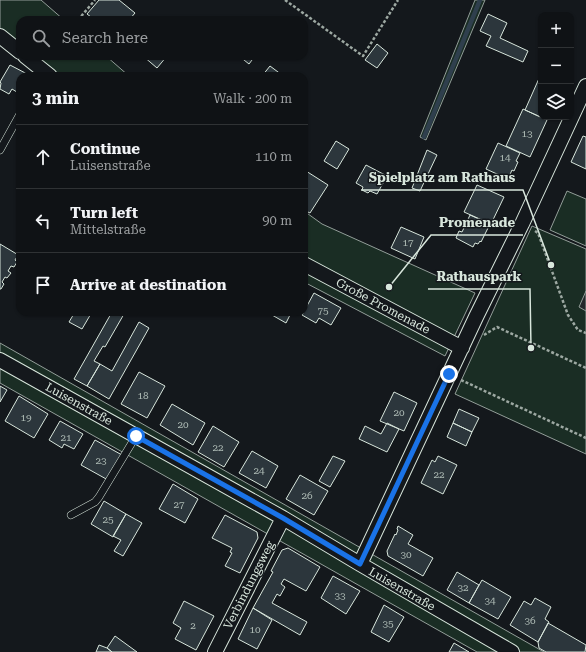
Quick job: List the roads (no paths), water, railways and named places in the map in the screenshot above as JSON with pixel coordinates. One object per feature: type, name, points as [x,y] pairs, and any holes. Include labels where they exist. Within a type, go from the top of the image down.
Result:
[{"type":"street","points":[[0,36],[16,49]]},
{"type":"street","points":[[29,60],[43,72]]},
{"type":"street","points":[[360,564],[586,86]]},
{"type":"street","name":"Große Promenade","points":[[308,266],[462,348]]},
{"type":"street","name":"Luisenstraße","points":[[0,360],[283,518],[512,652]]},
{"type":"street","name":"Verbindungsweg","points":[[215,652],[283,518]]},
{"type":"lane","points":[[0,150],[16,121]]},
{"type":"lane","points":[[71,515],[95,502],[100,497],[136,436]]},
{"type":"waterway","points":[[424,137],[480,0]]},
{"type":"place","name":"Spielplatz am Rathaus","points":[[551,265]]},
{"type":"place","name":"Promenade","points":[[389,287]]},
{"type":"place","name":"Rathauspark","points":[[531,348]]}]
